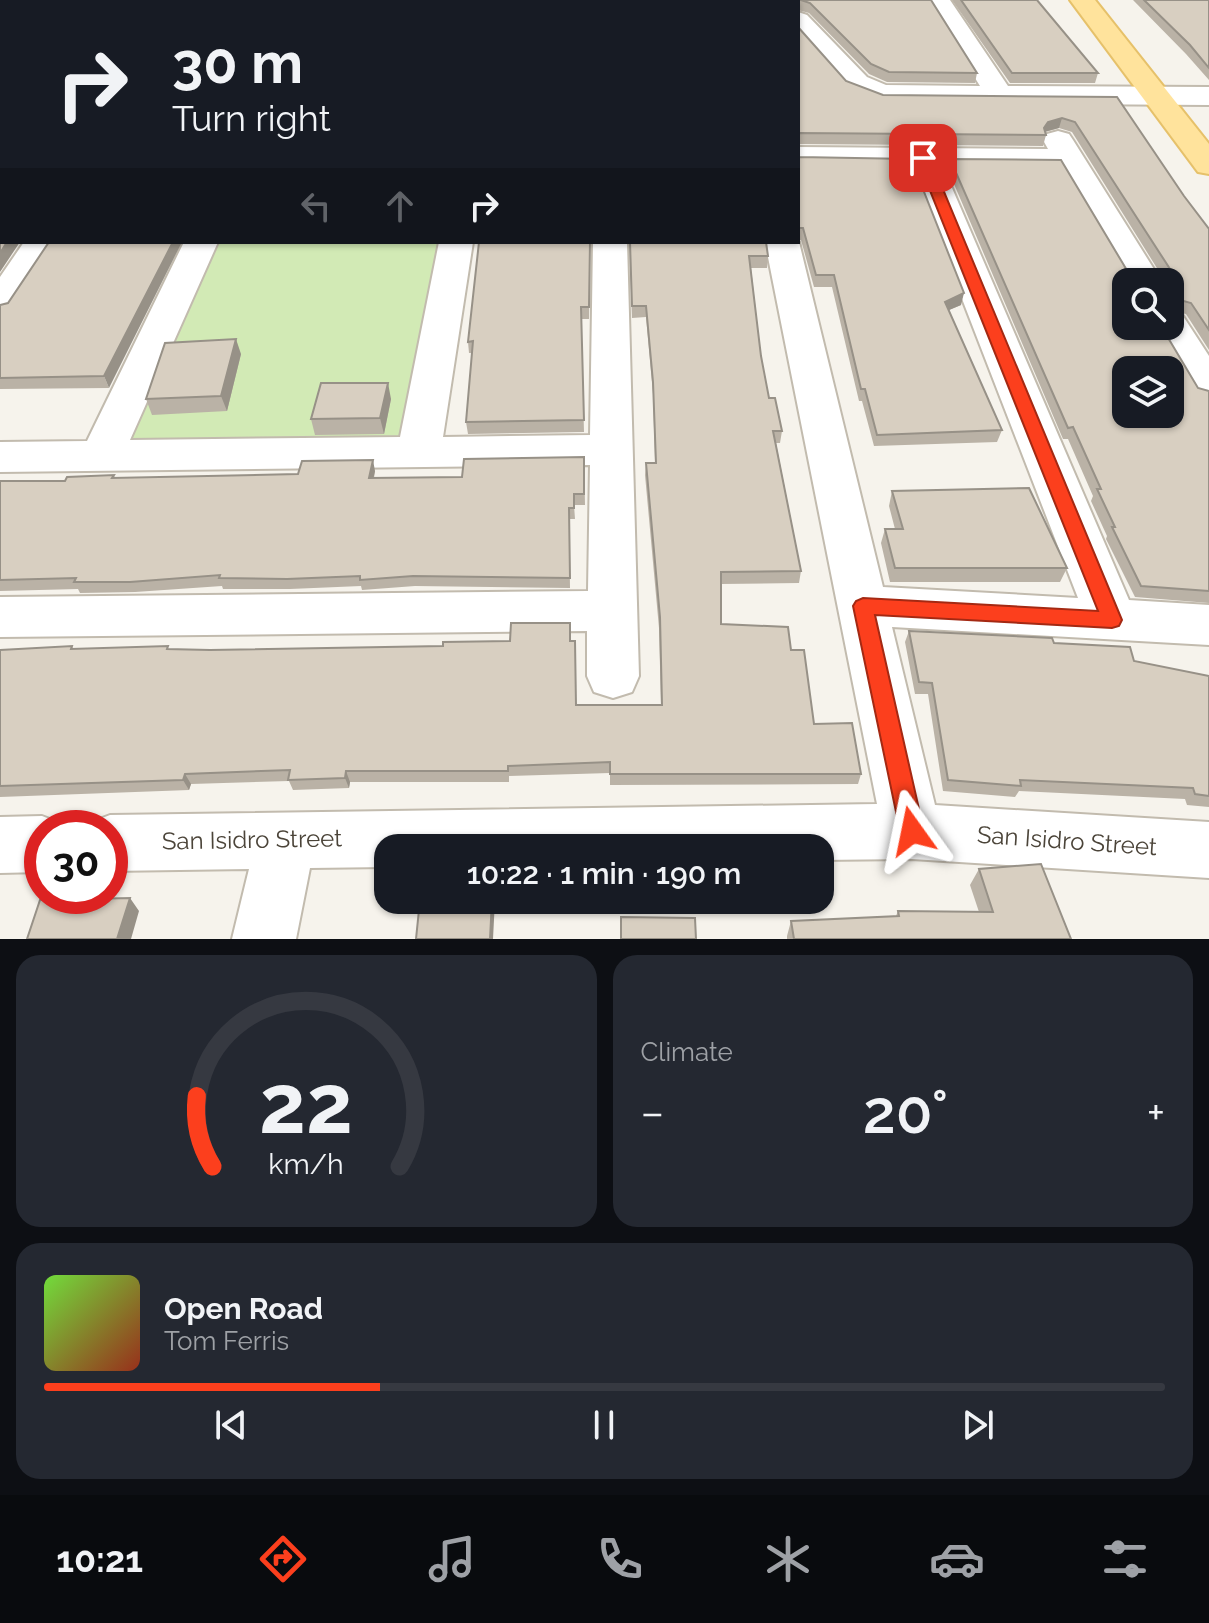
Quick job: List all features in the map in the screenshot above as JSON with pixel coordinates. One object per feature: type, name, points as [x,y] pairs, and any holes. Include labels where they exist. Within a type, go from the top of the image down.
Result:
[{"type":"main road","points":[[1082,0],[1209,165]]},
{"type":"street","points":[[938,0],[1000,95]]},
{"type":"street","points":[[800,22],[847,74],[867,89],[900,95],[1209,96]]},
{"type":"street","points":[[800,156],[923,158],[1064,149],[1136,268]]},
{"type":"street","points":[[923,158],[1112,620]]},
{"type":"street","points":[[0,304],[40,244]]},
{"type":"street","points":[[101,456],[200,244]]},
{"type":"street","points":[[419,452],[456,244]]},
{"type":"street","points":[[610,244],[613,676]]},
{"type":"street","points":[[782,244],[912,831]]},
{"type":"street","points":[[1180,340],[1209,389]]},
{"type":"street","points":[[0,457],[612,450]]},
{"type":"street","points":[[863,606],[1209,625]]},
{"type":"street","points":[[0,617],[613,611]]},
{"type":"street","name":"San Isidro Street","points":[[128,843],[912,831],[1209,850]]},
{"type":"street","points":[[264,939],[286,839]]},
{"type":"street","points":[[0,845],[24,844]]},
{"type":"green space","points":[[215,244],[443,244],[405,442],[129,444]]},
{"type":"building","points":[[801,0],[931,0],[977,73],[889,72],[871,64],[810,3]]},
{"type":"building","points":[[961,0],[1037,0],[1098,73],[1012,73]]},
{"type":"building","points":[[1144,0],[1209,0],[1209,68],[1190,45]]},
{"type":"building","points":[[800,29],[846,81],[883,95],[1117,97],[1209,229],[1209,330],[1191,303],[1184,301],[1184,268],[1169,268],[1075,122],[1062,118],[1048,122],[1044,128],[1046,135],[800,133]]},
{"type":"building","points":[[800,157],[911,159],[964,293],[945,302],[1002,430],[877,435],[865,389],[861,389],[834,275],[816,275],[803,228],[800,228]]},
{"type":"building","points":[[950,159],[1061,160],[1126,268],[1112,268],[1112,340],[1169,340],[1179,356],[1112,356],[1112,428],[1184,428],[1184,365],[1198,388],[1209,391],[1209,591],[1141,586],[1112,527],[1115,527],[1097,489],[1101,489],[1073,427],[1068,428]]},
{"type":"building","points":[[48,244],[172,244],[104,376],[0,378],[0,305],[8,303]]},
{"type":"building","points":[[479,244],[590,244],[589,307],[581,307],[584,420],[466,422],[473,341],[468,342]]},
{"type":"building","points":[[630,244],[766,244],[768,256],[749,256],[761,356],[769,398],[775,398],[782,431],[773,431],[801,571],[721,572],[721,624],[788,627],[791,650],[804,650],[814,724],[852,723],[861,774],[610,774],[610,762],[508,766],[508,771],[346,771],[345,778],[288,780],[290,770],[185,774],[183,780],[0,786],[0,650],[72,646],[71,649],[168,646],[167,649],[210,650],[443,646],[443,642],[510,641],[511,623],[570,623],[570,641],[575,641],[576,705],[662,705],[660,617],[646,463],[656,463],[653,382],[646,306],[632,306]]},
{"type":"building","points":[[236,339],[221,396],[146,399],[165,343]]},
{"type":"building","points":[[321,383],[388,383],[380,418],[311,419]]},
{"type":"building","points":[[584,457],[584,494],[574,494],[574,508],[569,508],[570,578],[413,576],[360,580],[360,576],[287,579],[219,578],[220,575],[130,582],[74,582],[76,578],[0,580],[0,481],[65,481],[67,477],[114,475],[112,478],[298,474],[302,461],[373,460],[369,478],[462,477],[464,459]]},
{"type":"building","points":[[1029,488],[1067,568],[895,568],[885,529],[903,529],[892,491]]},
{"type":"building","points":[[909,631],[1052,638],[1054,643],[1130,647],[1134,661],[1209,676],[1209,796],[1195,794],[1193,788],[1020,780],[1021,786],[948,780],[932,683],[919,682]]},
{"type":"building","points":[[1041,864],[1071,939],[794,939],[791,921],[899,916],[898,911],[993,912],[979,869]]},
{"type":"building","points":[[35,914],[125,914],[117,939],[27,939]]},
{"type":"building","points":[[419,914],[491,914],[490,939],[416,939]]},
{"type":"building","points":[[621,917],[695,918],[696,939],[621,939]]},
{"type":"route","points":[[912,831],[863,606],[1112,620],[923,158]]}]
